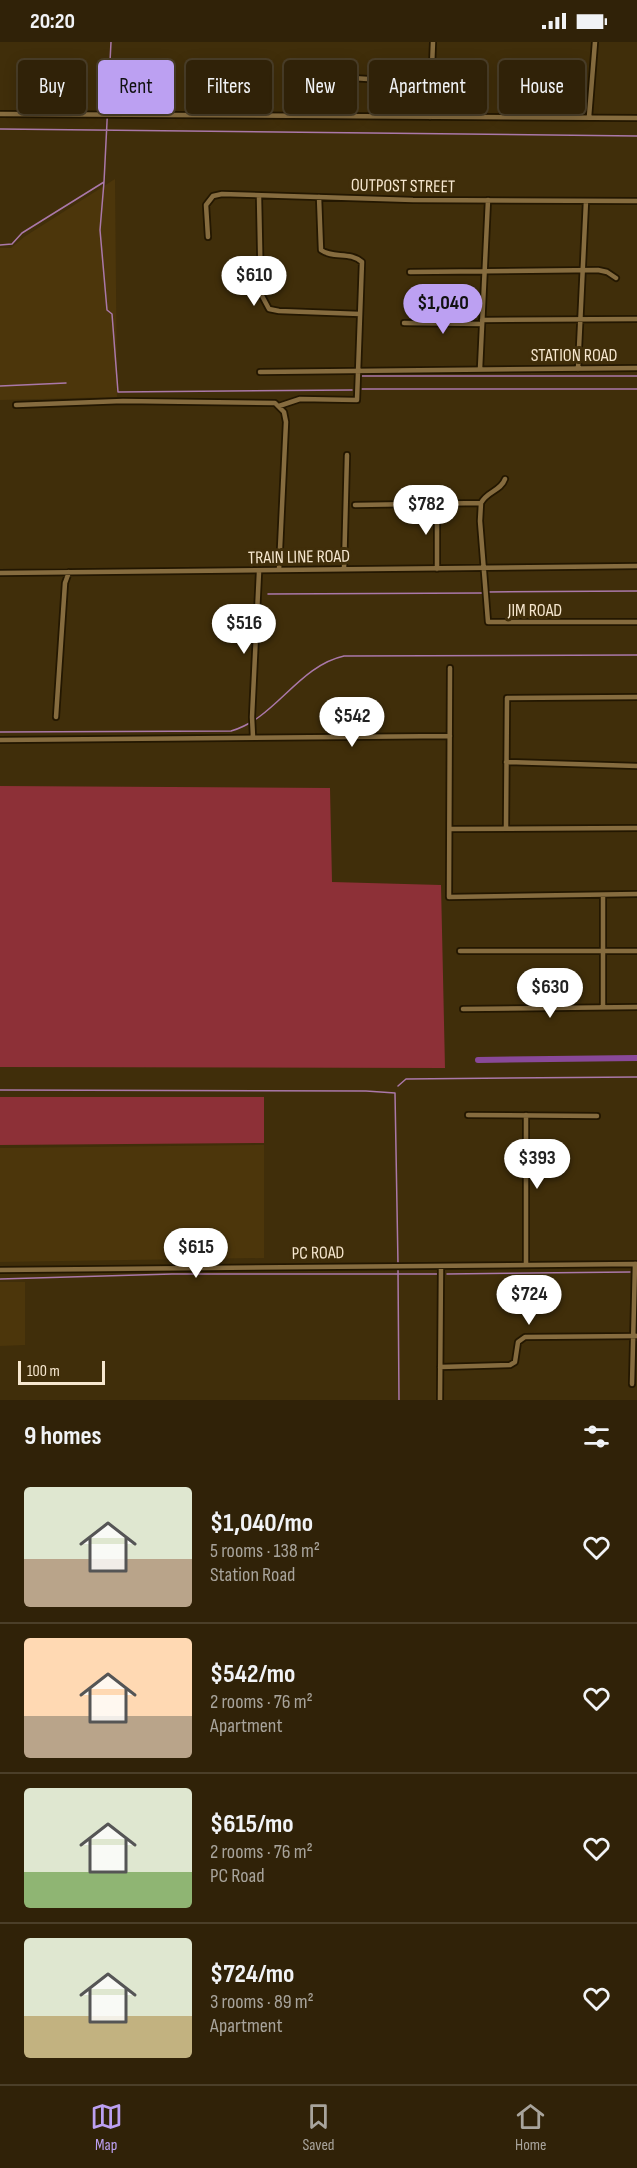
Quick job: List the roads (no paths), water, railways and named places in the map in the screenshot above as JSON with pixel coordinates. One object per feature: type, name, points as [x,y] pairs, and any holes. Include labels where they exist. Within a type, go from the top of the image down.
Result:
[{"type":"street","points":[[432,60],[433,42]]},
{"type":"street","points":[[590,117],[595,42]]},
{"type":"street","points":[[0,114],[637,118]]},
{"type":"street","name":"OUTPOST STREET","points":[[208,237],[206,205],[208,200],[222,194],[259,197],[637,201]]},
{"type":"street","points":[[259,197],[261,294],[269,309],[360,314]]},
{"type":"street","points":[[279,406],[300,399],[357,400],[362,262],[354,257],[327,254],[321,250],[319,197]]},
{"type":"street","points":[[480,369],[488,200]]},
{"type":"street","points":[[578,369],[586,201]]},
{"type":"street","points":[[410,272],[584,270],[607,272],[616,278]]},
{"type":"street","points":[[404,323],[637,319]]},
{"type":"street","name":"STATION ROAD","points":[[260,372],[637,368]]},
{"type":"street","points":[[16,405],[123,401],[268,401],[279,406],[286,422],[279,570]]},
{"type":"street","points":[[344,569],[347,455]]},
{"type":"street","points":[[356,505],[481,503],[484,496],[501,487],[505,479]]},
{"type":"street","name":"JIM ROAD","points":[[481,503],[486,619],[490,623],[637,622]]},
{"type":"street","points":[[437,504],[437,569]]},
{"type":"street","name":"TRAIN LINE ROAD","points":[[0,573],[259,572],[637,566]]},
{"type":"street","points":[[56,717],[65,583],[69,572]]},
{"type":"street","points":[[253,737],[259,572]]},
{"type":"street","points":[[450,668],[449,897],[637,894]]},
{"type":"street","points":[[506,829],[507,698],[637,697]]},
{"type":"street","points":[[0,740],[450,736]]},
{"type":"street","points":[[506,762],[637,766]]},
{"type":"street","points":[[451,829],[637,828]]},
{"type":"street","points":[[603,895],[603,1007]]},
{"type":"street","points":[[460,951],[637,951]]},
{"type":"street","points":[[463,1009],[637,1007]]},
{"type":"street","points":[[468,1115],[597,1116]]},
{"type":"street","points":[[526,1115],[526,1264]]},
{"type":"street","points":[[632,1384],[636,1264]]},
{"type":"street","name":"PC ROAD","points":[[0,1270],[636,1264]]},
{"type":"street","points":[[440,1400],[441,1266]]},
{"type":"street","points":[[440,1367],[510,1365],[515,1362],[518,1342],[525,1338],[635,1336]]},
{"type":"waterway","points":[[0,245],[12,244],[22,233],[104,182],[111,42]]},
{"type":"waterway","points":[[0,129],[637,136]]},
{"type":"waterway","points":[[104,182],[100,230],[107,310],[112,314],[118,392],[352,390]]},
{"type":"waterway","points":[[362,376],[637,376]]},
{"type":"waterway","points":[[0,386],[66,383]]},
{"type":"waterway","points":[[362,389],[637,389]]},
{"type":"waterway","points":[[487,592],[637,591]]},
{"type":"waterway","points":[[268,594],[483,593]]},
{"type":"waterway","points":[[0,732],[231,731],[261,716],[313,670],[344,656],[637,655]]},
{"type":"waterway","points":[[478,1060],[637,1058]]},
{"type":"waterway","points":[[398,1086],[406,1079],[637,1077]]},
{"type":"waterway","points":[[0,1090],[395,1093],[398,1264]]},
{"type":"waterway","points":[[398,1269],[399,1400]]},
{"type":"waterway","points":[[447,1274],[630,1272]]},
{"type":"waterway","points":[[0,1279],[172,1274],[437,1274]]}]
